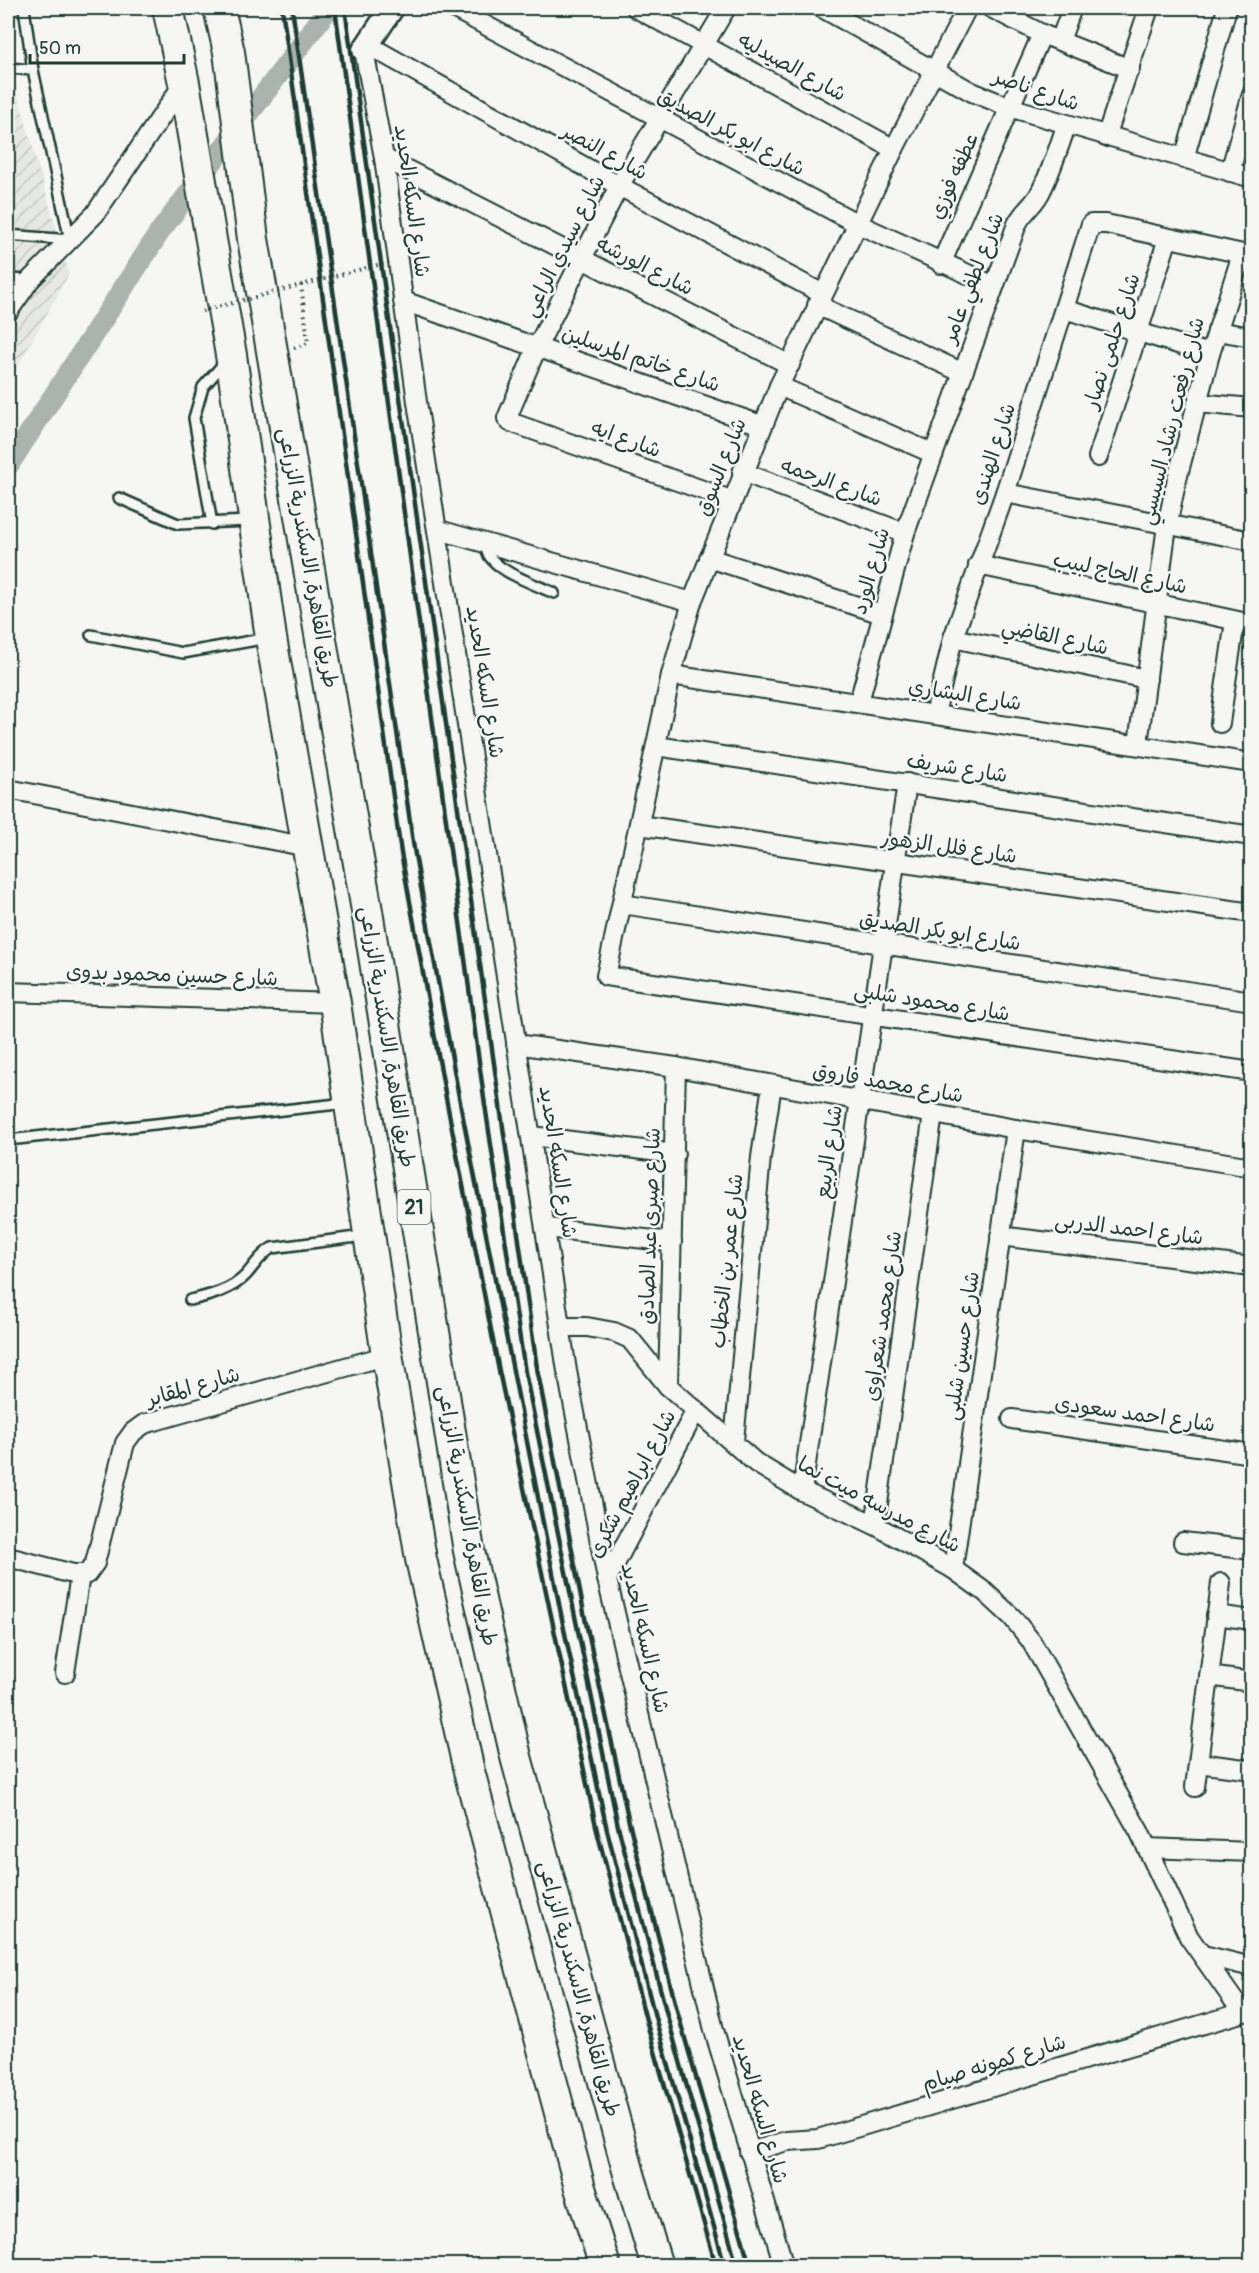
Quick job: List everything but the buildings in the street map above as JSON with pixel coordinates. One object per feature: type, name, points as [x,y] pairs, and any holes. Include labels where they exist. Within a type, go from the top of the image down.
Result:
[{"type":"highway","name":"21","points":[[168,8],[184,82],[231,355],[252,520],[335,1003],[388,1354],[422,1559],[469,1771],[580,2188],[605,2265]]},
{"type":"highway","name":"طريق القاهرة, الاسكندرية الزراعى","points":[[219,8],[229,52],[253,239],[367,911],[468,1551],[516,1757],[629,2174],[657,2265]]},
{"type":"street","points":[[366,47],[392,8]]},
{"type":"street","name":"شارع ابو بكر الصديق","points":[[453,8],[659,120],[858,224],[941,264],[994,286]]},
{"type":"street","name":"شارع الصيدليه","points":[[636,8],[894,149]]},
{"type":"street","name":"شارع سيدي الراعي","points":[[507,418],[537,348],[619,186],[726,8]]},
{"type":"street","name":"شارع ناصر","points":[[822,8],[972,92],[1009,107],[1066,126],[1251,178]]},
{"type":"street","name":"شارع السوق","points":[[606,976],[671,675],[692,602],[742,472],[779,386],[894,149],[967,8]]},
{"type":"street","points":[[992,8],[1042,34],[1130,69]]},
{"type":"street","points":[[1060,41],[1072,8]]},
{"type":"street","points":[[1106,137],[1149,8]]},
{"type":"street","points":[[1184,159],[1227,8]]},
{"type":"street","name":"عطفه فوزي","points":[[941,264],[1042,34]]},
{"type":"street","name":"شارع السكه الحديد","points":[[366,47],[516,1044],[547,1228],[560,1327],[607,1579],[714,2030],[783,2265]]},
{"type":"street","name":"شارع النصر","points":[[366,47],[820,300],[962,372]]},
{"type":"street","points":[[8,312],[30,280],[95,214],[184,82]]},
{"type":"street","points":[[1230,172],[1251,94]]},
{"type":"street","name":"شارع لطفي عامر","points":[[933,454],[1017,224],[1023,211],[1035,202],[1042,190],[1066,126]]},
{"type":"street","name":"شارع الورشه","points":[[384,158],[789,365]]},
{"type":"street","name":"شارع الهندى","points":[[935,714],[953,638],[1005,493],[1091,224],[1106,224],[1168,238]]},
{"type":"street","points":[[1168,238],[1247,255]]},
{"type":"street","name":"شارع حلمى نصار","points":[[1098,457],[1168,238]]},
{"type":"street","name":"شارع رفعت رشاد السيسي","points":[[1138,744],[1167,525],[1210,354],[1247,255]]},
{"type":"street","name":"شارع خاتم المرسلين","points":[[403,301],[761,425]]},
{"type":"street","points":[[1064,309],[1210,354]]},
{"type":"street","points":[[1217,331],[1251,337]]},
{"type":"street","points":[[779,386],[933,454]]},
{"type":"street","points":[[1197,403],[1251,408]]},
{"type":"street","name":"شارع ايه","points":[[507,418],[510,422],[731,501]]},
{"type":"street","name":"شارع الورد","points":[[859,702],[905,533],[933,454]]},
{"type":"street","name":"شارع الرحمه","points":[[742,472],[905,533]]},
{"type":"street","points":[[1005,493],[1251,541]]},
{"type":"street","points":[[439,530],[692,602]]},
{"type":"street","points":[[709,558],[882,614]]},
{"type":"street","name":"شارع الحاج لبيب","points":[[978,565],[1243,622]]},
{"type":"street","points":[[1220,723],[1243,622]]},
{"type":"street","name":"شارع القاضي","points":[[953,638],[1147,679]]},
{"type":"street","name":"شارع البشاري","points":[[671,675],[1138,744],[1251,763]]},
{"type":"street","name":"شارع شريف","points":[[656,746],[1251,836]]},
{"type":"street","name":"شارع الربيع","points":[[802,1491],[907,783]]},
{"type":"street","points":[[8,789],[308,847]]},
{"type":"street","name":"شارع فلل الزهور","points":[[639,825],[1251,913]]},
{"type":"street","name":"شارع ابو بكر الصديق","points":[[622,904],[1251,1001]]},
{"type":"street","name":"شارع محمود شلبى","points":[[606,976],[1251,1072]]},
{"type":"street","name":"شارع حسين محمود بدوى","points":[[8,992],[335,1003]]},
{"type":"street","name":"شارع محمد فاروق","points":[[516,1044],[676,1067],[1016,1129],[1251,1167]]},
{"type":"street","name":"شارع صبرى عبد الصادق","points":[[668,1386],[676,1067]]},
{"type":"street","name":"شارع عمر بن الخطاب","points":[[734,1442],[739,1364],[761,1157],[772,1085]]},
{"type":"street","name":"شارع محمد شعراوى","points":[[876,1525],[933,1114]]},
{"type":"street","name":"شارع حسين شلبى","points":[[952,1569],[1016,1129]]},
{"type":"street","points":[[532,1136],[675,1154]]},
{"type":"street","points":[[547,1228],[672,1242]]},
{"type":"street","name":"شارع احمد الدربى","points":[[1000,1236],[1251,1268]]},
{"type":"street","name":"شارع مدرسه ميت نما","points":[[560,1327],[587,1327],[614,1332],[630,1339],[668,1386],[756,1463],[802,1491],[876,1525],[952,1569],[992,1598],[1012,1617],[1031,1641],[1147,1848],[1171,1904],[1189,1937],[1247,2011]]},
{"type":"street","name":"شارع المقابر","points":[[80,1575],[87,1574],[94,1563],[121,1455],[133,1432],[150,1422],[388,1354]]},
{"type":"street","name":"شارع ابراهيم شكرى","points":[[607,1579],[696,1410]]},
{"type":"street","name":"شارع احمد سعودى","points":[[1012,1419],[1251,1454]]},
{"type":"street","points":[[1183,1542],[1251,1550]]},
{"type":"street","points":[[8,1557],[80,1575],[65,1672]]},
{"type":"street","points":[[1195,1787],[1221,1583]]},
{"type":"street","points":[[1216,1615],[1251,1620]]},
{"type":"street","points":[[1209,1676],[1251,1682]]},
{"type":"street","points":[[1198,1763],[1251,1770]]},
{"type":"street","points":[[1147,1848],[1251,1852]]},
{"type":"street","points":[[1203,1955],[1251,1966]]},
{"type":"street","name":"شارع كمونه صيام","points":[[749,2152],[787,2141],[818,2139],[1247,2011]]},
{"type":"lane","points":[[8,235],[70,240],[33,70],[24,8]]},
{"type":"lane","points":[[8,68],[33,70]]},
{"type":"lane","points":[[8,279],[30,280]]},
{"type":"lane","points":[[212,524],[194,418],[203,387],[231,355]]},
{"type":"lane","points":[[119,498],[169,522],[186,525],[252,520]]},
{"type":"lane","points":[[485,543],[487,555],[496,565],[554,593]]},
{"type":"lane","points":[[91,635],[183,653],[271,638]]},
{"type":"lane","points":[[8,1140],[350,1102]]},
{"type":"lane","points":[[190,1300],[219,1292],[241,1280],[261,1256],[272,1248],[370,1235]]},
{"type":"path","points":[[202,310],[389,262]]},
{"type":"path","points":[[301,285],[308,343]]},
{"type":"shaded area","points":[[8,49],[9,64],[69,274],[8,384]]},
{"type":"waterway","points":[[8,466],[161,230],[329,8]]},
{"type":"railway","points":[[282,8],[401,853],[446,1098],[499,1371],[597,1831],[646,2020],[716,2266]]},
{"type":"railway","points":[[292,8],[414,849],[459,1097],[564,1629],[607,1830],[655,2017],[725,2266]]},
{"type":"railway","points":[[335,8],[484,1098],[525,1372],[618,1826],[667,2015],[737,2266]]},
{"type":"railway","points":[[345,8],[537,1368],[586,1623],[629,1822],[678,2014],[750,2266]]}]
